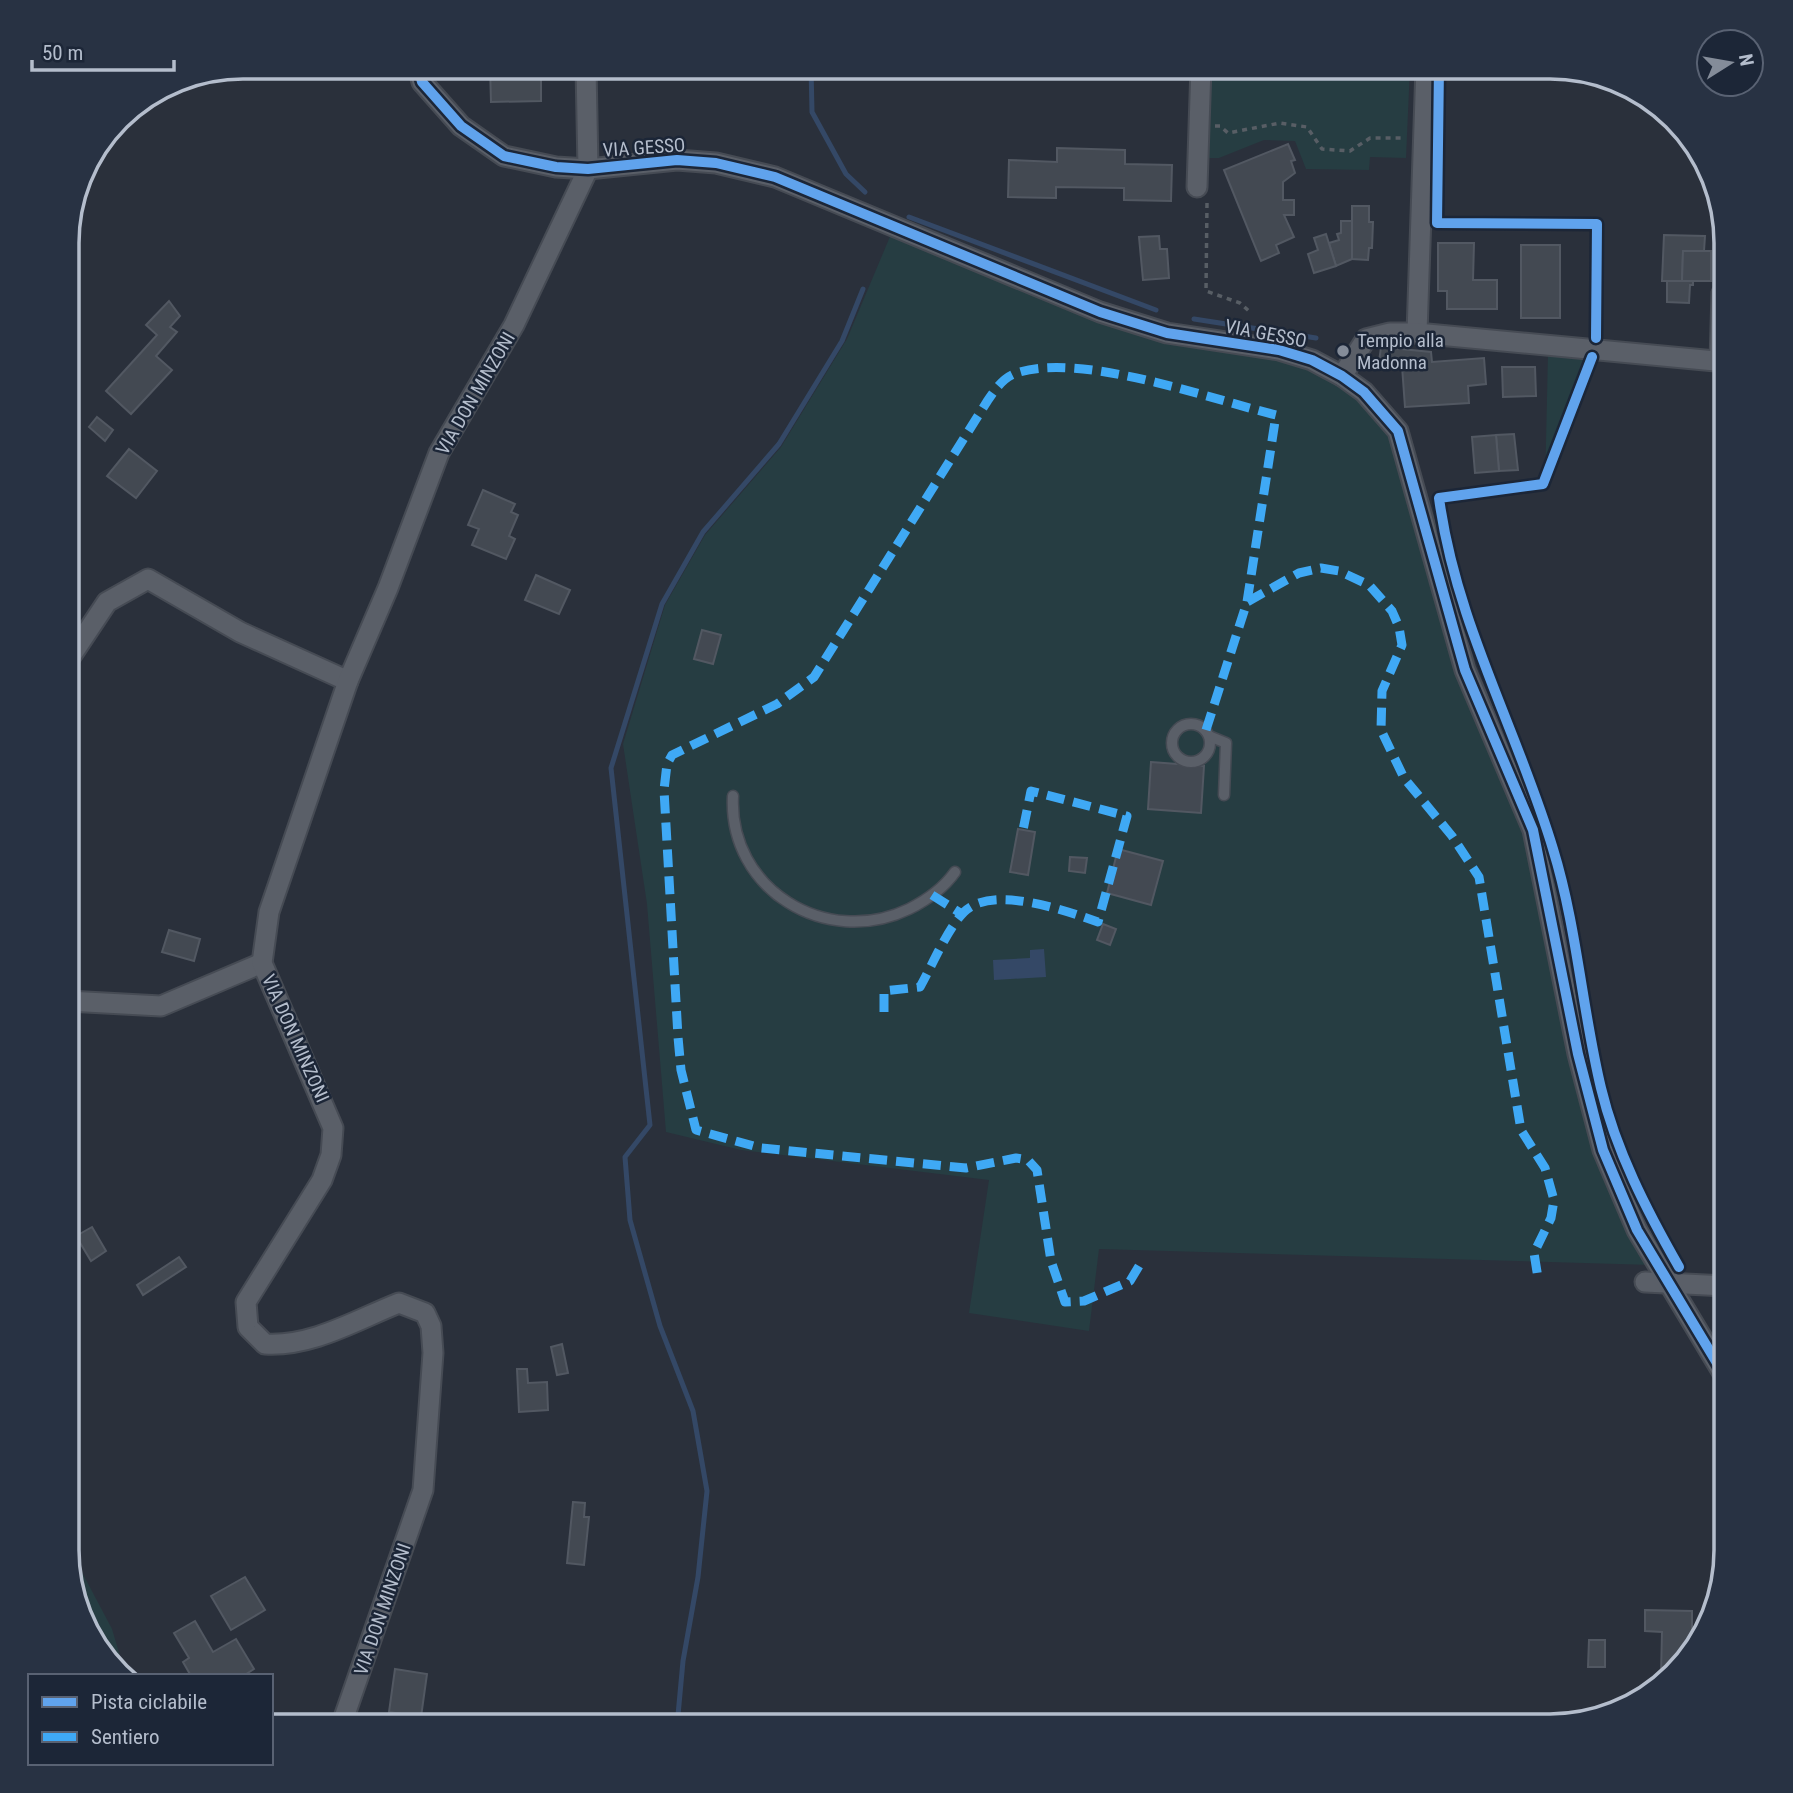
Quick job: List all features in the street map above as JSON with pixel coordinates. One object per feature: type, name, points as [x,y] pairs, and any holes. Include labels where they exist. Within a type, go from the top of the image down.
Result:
[{"type":"street","name":"VIA GESSO","points":[[421,79],[461,126],[504,156],[556,167],[588,170],[677,160],[716,163],[775,177],[1100,312],[1167,333],[1279,350],[1312,360],[1364,392],[1398,431],[1465,670],[1532,830],[1578,1054],[1603,1150],[1637,1230],[1714,1357]]},
{"type":"street","points":[[586,79],[588,170]]},
{"type":"street","points":[[1201,79],[1202,191]]},
{"type":"street","points":[[1417,333],[1426,79]]},
{"type":"street","name":"VIA DON MINZONI","points":[[345,1714],[423,1490],[432,1340],[425,1313],[399,1303],[354,1324],[288,1346],[265,1344],[248,1327],[246,1302],[323,1180],[331,1155],[333,1128],[262,963],[269,912],[348,681],[439,453],[514,325],[588,170]]},
{"type":"street","points":[[1342,376],[1366,339],[1390,333],[1417,333],[1714,361]]},
{"type":"street","points":[[79,644],[107,602],[148,579],[240,632],[348,681]]},
{"type":"street","points":[[79,1002],[161,1006],[262,963]]},
{"type":"street","points":[[1645,1282],[1714,1285]]},
{"type":"lane","points":[[1209,736],[1207,754],[1198,761],[1180,759],[1172,748],[1173,735],[1182,726],[1195,724],[1209,736],[1226,743],[1224,795]]},
{"type":"lane","points":[[733,796],[736,835],[758,876],[771,890],[824,920],[861,921],[899,914],[946,885],[955,872]]},
{"type":"path","points":[[1207,126],[1220,125],[1228,133],[1280,123],[1307,127],[1322,149],[1350,151],[1370,138],[1424,140]]},
{"type":"path","points":[[1202,191],[1206,291],[1240,303],[1250,312]]},
{"type":"green space","points":[[1209,79],[1409,79],[1406,158],[1370,157],[1369,170],[1306,169],[1295,141],[1264,140],[1219,158],[1206,158]]},
{"type":"green space","points":[[894,227],[1112,316],[1298,346],[1358,385],[1398,447],[1454,629],[1546,864],[1588,1096],[1652,1265],[1099,1249],[1089,1331],[969,1313],[989,1180],[741,1150],[666,1132],[647,904],[623,744],[665,605],[705,535],[781,447],[847,339]]},
{"type":"green space","points":[[1548,354],[1596,357],[1545,487]]},
{"type":"green space","points":[[80,1569],[112,1629],[122,1661],[91,1613]]},
{"type":"water","points":[[1044,949],[1046,977],[994,980],[993,960],[1030,958],[1030,950]]},
{"type":"building","points":[[490,79],[541,79],[541,101],[491,102]]},
{"type":"building","points":[[1288,144],[1295,160],[1291,161],[1295,173],[1283,182],[1283,200],[1294,200],[1294,215],[1284,215],[1294,237],[1276,245],[1279,253],[1261,261],[1224,170]]},
{"type":"building","points":[[1057,148],[1125,150],[1125,164],[1172,165],[1171,201],[1124,200],[1124,188],[1056,187],[1056,198],[1008,197],[1009,160],[1057,162]]},
{"type":"building","points":[[1352,206],[1369,206],[1369,222],[1373,222],[1372,248],[1369,248],[1368,260],[1352,259]]},
{"type":"building","points":[[1341,221],[1352,221],[1352,259],[1336,266],[1329,243],[1339,240],[1337,234],[1341,233]]},
{"type":"building","points":[[1326,234],[1336,266],[1314,273],[1308,254],[1318,250],[1314,238]]},
{"type":"building","points":[[1664,235],[1705,236],[1704,251],[1683,251],[1682,281],[1662,281]]},
{"type":"building","points":[[1159,236],[1160,249],[1167,249],[1169,278],[1143,280],[1139,237]]},
{"type":"building","points":[[1438,243],[1474,243],[1473,280],[1497,280],[1497,309],[1447,309],[1447,291],[1438,291]]},
{"type":"building","points":[[1521,245],[1560,245],[1560,318],[1521,318]]},
{"type":"building","points":[[1683,251],[1711,251],[1711,281],[1682,281]]},
{"type":"building","points":[[1667,281],[1693,281],[1693,285],[1690,285],[1689,303],[1667,302]]},
{"type":"building","points":[[169,301],[180,316],[170,327],[177,332],[156,356],[172,370],[131,414],[106,391],[157,335],[146,325]]},
{"type":"building","points":[[1381,347],[1431,352],[1432,362],[1484,358],[1486,384],[1468,386],[1469,403],[1405,407],[1402,366],[1379,362]]},
{"type":"building","points":[[1502,367],[1535,367],[1536,396],[1503,397]]},
{"type":"building","points":[[97,417],[113,430],[105,441],[89,427]]},
{"type":"building","points":[[1514,434],[1518,470],[1499,471],[1496,435]]},
{"type":"building","points":[[1496,435],[1499,471],[1475,473],[1472,437]]},
{"type":"building","points":[[129,449],[157,471],[136,498],[107,476]]},
{"type":"building","points":[[483,490],[515,504],[511,512],[518,515],[509,536],[515,539],[506,559],[472,545],[479,529],[468,525]]},
{"type":"building","points":[[536,575],[570,590],[559,614],[525,600]]},
{"type":"building","points":[[702,630],[721,635],[713,664],[694,659]]},
{"type":"building","points":[[1151,762],[1204,766],[1201,813],[1148,809]]},
{"type":"building","points":[[1018,829],[1035,832],[1028,875],[1010,872]]},
{"type":"building","points":[[1118,849],[1163,861],[1151,905],[1107,893]]},
{"type":"building","points":[[1070,857],[1087,858],[1085,873],[1069,871]]},
{"type":"building","points":[[1103,924],[1116,929],[1110,945],[1097,940]]},
{"type":"building","points":[[169,930],[200,939],[194,961],[162,952]]},
{"type":"building","points":[[92,1227],[106,1251],[91,1261],[79,1241],[79,1234]]},
{"type":"building","points":[[179,1257],[186,1267],[143,1295],[137,1285]]},
{"type":"building","points":[[562,1344],[568,1373],[557,1375],[551,1347]]},
{"type":"building","points":[[517,1369],[527,1369],[528,1383],[547,1382],[548,1410],[519,1412]]},
{"type":"building","points":[[573,1502],[585,1503],[584,1517],[589,1517],[584,1565],[567,1563]]},
{"type":"building","points":[[245,1577],[265,1610],[231,1630],[211,1596]]},
{"type":"building","points":[[1645,1610],[1692,1611],[1692,1632],[1661,1672],[1662,1632],[1645,1631]]},
{"type":"building","points":[[195,1621],[213,1652],[236,1639],[254,1669],[246,1674],[190,1674],[183,1662],[189,1658],[174,1633]]},
{"type":"building","points":[[1589,1640],[1605,1640],[1605,1667],[1588,1667]]},
{"type":"building","points":[[395,1669],[427,1674],[421,1714],[389,1712]]},
{"type":"waterway","points":[[811,79],[812,112],[846,174],[865,192]]},
{"type":"waterway","points":[[909,217],[1156,310]]},
{"type":"waterway","points":[[678,1714],[683,1661],[698,1577],[707,1491],[693,1411],[660,1326],[630,1220],[625,1157],[650,1125],[611,768],[662,604],[703,532],[779,444],[842,341],[863,289]]},
{"type":"waterway","points":[[1194,319],[1316,338]]},
{"type":"marked path","points":[[1139,1266],[1130,1281],[1084,1301],[1065,1302],[1051,1261],[1037,1170],[1028,1160],[1016,1158],[966,1168],[761,1148],[696,1130],[681,1070],[678,1037],[664,790],[667,764],[672,755],[777,704],[814,677],[988,400],[1002,382],[1014,374],[1040,368],[1107,372],[1276,415],[1247,602]]},
{"type":"marked path","points":[[1206,730],[1247,602],[1299,573],[1321,568],[1339,571],[1369,585],[1392,611],[1399,627],[1402,645],[1382,691],[1381,730],[1404,778],[1452,836],[1479,877],[1521,1130],[1545,1168],[1554,1200],[1551,1218],[1534,1253],[1538,1278]]},
{"type":"marked path","points":[[884,1012],[884,991],[920,987],[952,928],[964,912],[976,904],[992,900],[1030,902],[1098,922],[1127,816],[1031,791],[1023,830]]},
{"type":"marked path","points":[[932,895],[962,914]]},
{"type":"cycle path","points":[[421,79],[461,126],[504,156],[556,167],[588,169],[677,160],[716,163],[775,177],[1100,312],[1167,333],[1279,350],[1312,360],[1364,392],[1398,431],[1465,670],[1533,830],[1578,1054],[1603,1150],[1637,1230],[1714,1358]]},
{"type":"cycle path","points":[[1439,79],[1437,223],[1597,224],[1596,338]]},
{"type":"cycle path","points":[[1592,357],[1543,484],[1439,498],[1447,544],[1473,633],[1538,805],[1561,878],[1594,1058],[1607,1111],[1634,1180],[1679,1267]]},
{"type":"place","name":"Tempio alla Madonna","points":[[1343,351]]}]
